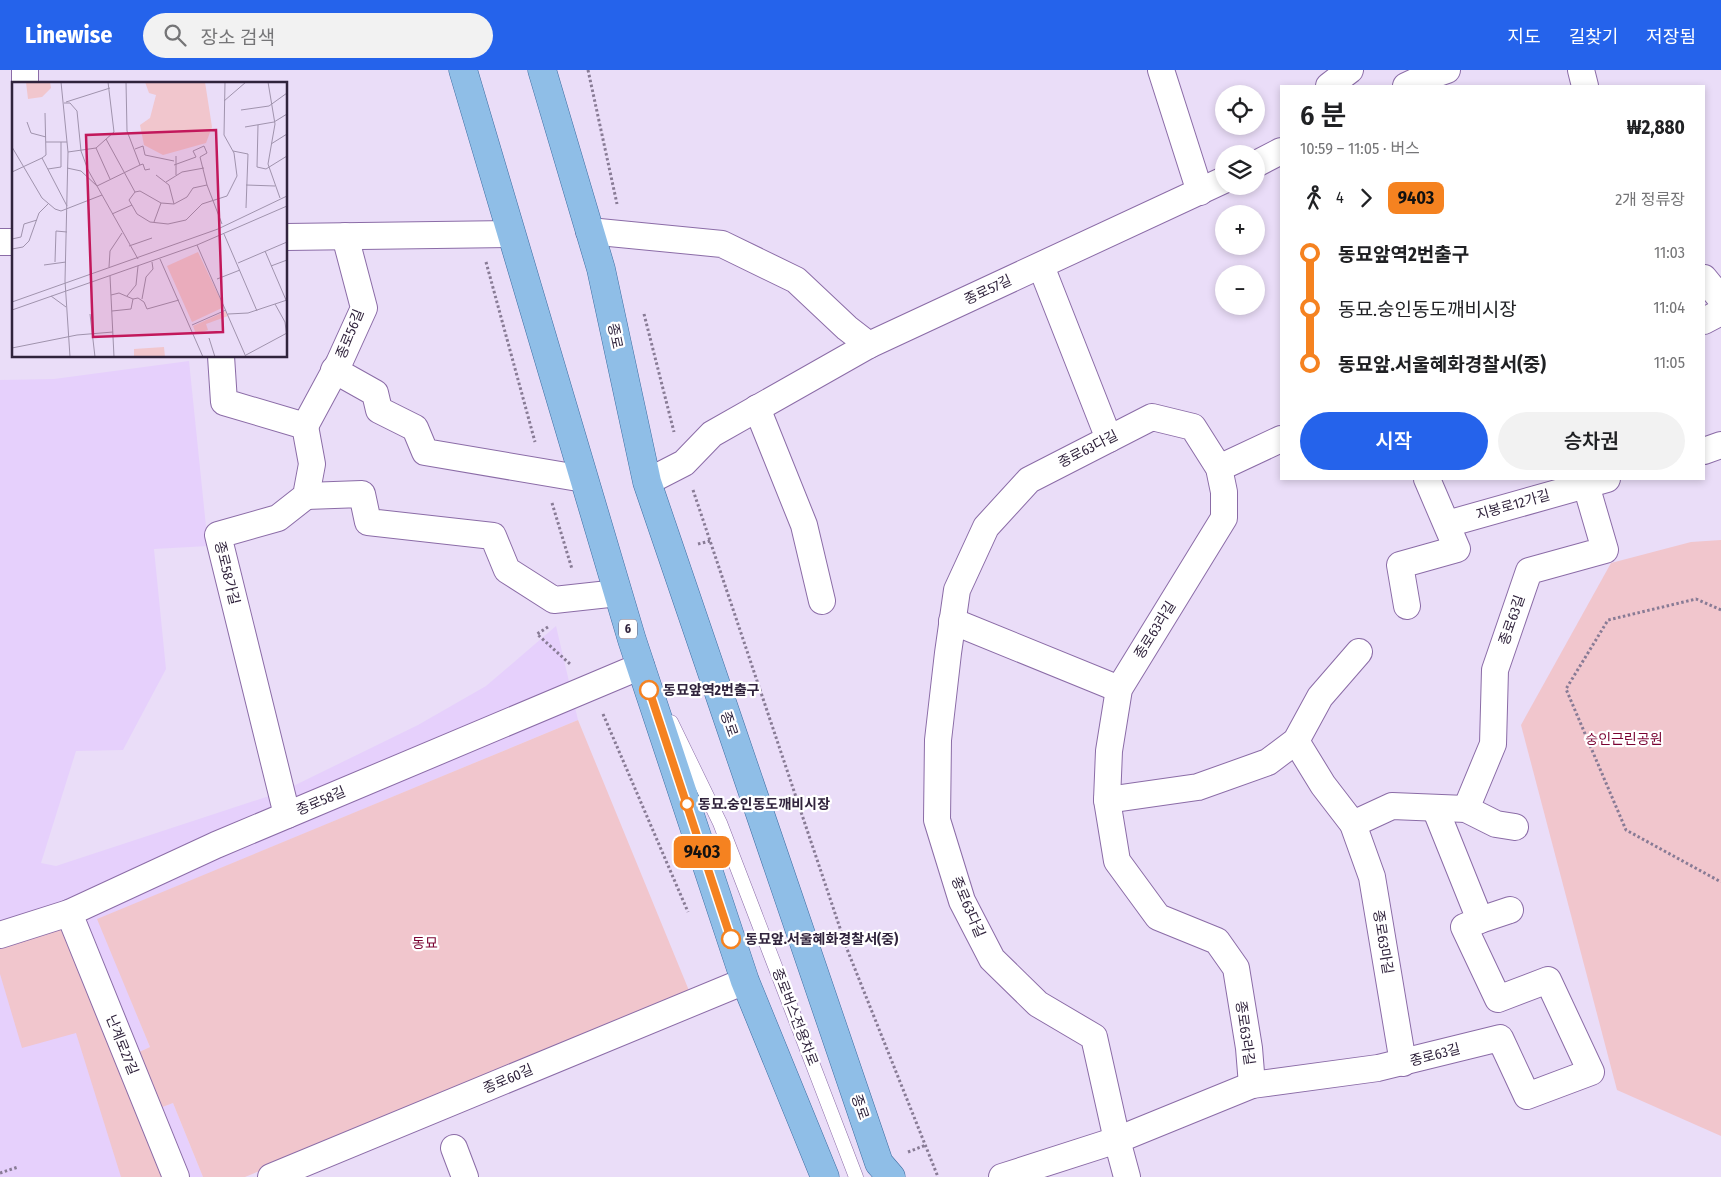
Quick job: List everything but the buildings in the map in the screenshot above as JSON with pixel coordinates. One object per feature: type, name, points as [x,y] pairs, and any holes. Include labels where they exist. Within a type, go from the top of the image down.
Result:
[{"type":"main road","name":"6","points":[[463,70],[632,640],[745,980],[824,1177]]},
{"type":"main road","name":"종로","points":[[542,70],[601,269],[647,482],[885,1172]]},
{"type":"street","points":[[1161,70],[1200,192]]},
{"type":"street","points":[[1330,85],[1350,70]]},
{"type":"street","points":[[1417,84],[1447,70]]},
{"type":"street","points":[[1581,70],[1585,85]]},
{"type":"street","points":[[1265,159],[1280,152]]},
{"type":"street","name":"종로57길","points":[[647,482],[684,463],[712,434],[869,345],[1215,184]]},
{"type":"street","points":[[590,231],[722,244],[796,280],[847,328],[869,345]]},
{"type":"street","points":[[288,237],[511,234]]},
{"type":"street","name":"종로56길","points":[[305,426],[339,363],[364,308],[345,236]]},
{"type":"street","points":[[1041,266],[1109,439]]},
{"type":"street","points":[[1705,279],[1721,299]]},
{"type":"street","points":[[1705,320],[1721,312]]},
{"type":"street","points":[[221,358],[224,402],[305,426],[312,464],[306,496],[362,494],[368,522],[492,536],[507,570],[554,600],[618,593]]},
{"type":"street","points":[[334,370],[375,394],[379,410],[415,428],[425,452],[584,479]]},
{"type":"street","points":[[757,408],[804,525],[822,601]]},
{"type":"street","name":"종로63다길","points":[[1127,1177],[1094,1037],[1038,1004],[992,959],[962,901],[937,820],[938,740],[952,621],[957,590],[986,527],[1029,480],[1152,417],[1193,427],[1219,468]]},
{"type":"street","points":[[1219,468],[1280,439]]},
{"type":"street","points":[[1705,451],[1721,445]]},
{"type":"street","name":"종로63라길","points":[[1219,468],[1224,492],[1224,518],[1119,688],[1109,751],[1107,800],[1117,862],[1158,917],[1218,941],[1236,968],[1252,1085]]},
{"type":"street","points":[[1406,606],[1400,565],[1457,549],[1427,480]]},
{"type":"street","name":"지봉로12가길","points":[[1447,524],[1596,482]]},
{"type":"street","name":"종로63길","points":[[1466,809],[1493,744],[1495,670],[1530,571],[1604,550],[1596,482]]},
{"type":"street","name":"종로58가길","points":[[287,815],[218,535],[278,518],[306,496]]},
{"type":"street","points":[[952,621],[1119,688]]},
{"type":"street","points":[[1107,800],[1198,787],[1268,762],[1296,741],[1320,697],[1359,652]]},
{"type":"street","name":"종로58길","points":[[0,934],[70,913],[216,845],[641,666]]},
{"type":"street","name":"종로63마길","points":[[1296,741],[1323,785],[1353,824],[1372,878],[1402,1063]]},
{"type":"street","points":[[1353,824],[1392,806],[1466,809],[1496,824],[1515,827]]},
{"type":"street","points":[[1435,808],[1480,920]]},
{"type":"street","name":"종로63길","points":[[1002,1177],[1117,1140],[1252,1085],[1378,1068],[1500,1038],[1527,1096],[1591,1072],[1548,980],[1498,999],[1464,927],[1510,910]]},
{"type":"street","name":"난계로27길","points":[[70,913],[176,1177]]},
{"type":"street","name":"종로60길","points":[[272,1177],[745,980]]},
{"type":"street","points":[[454,1148],[464,1177]]},
{"type":"lane","name":"종로버스전용차로","points":[[632,640],[720,823],[856,1177]]},
{"type":"path","points":[[588,70],[623,234]]},
{"type":"path","points":[[479,234],[543,472],[581,597],[582,606],[538,634],[593,686],[602,712],[691,919]]},
{"type":"path","points":[[642,309],[684,463],[847,948],[938,1177]]},
{"type":"path","points":[[1721,610],[1696,598],[1608,620],[1566,689],[1626,830],[1721,882]]},
{"type":"path","points":[[0,1173],[18,1167]]},
{"type":"shaded area","points":[[189,361],[208,546],[154,549],[166,669],[123,750],[76,751],[41,863],[56,866],[281,792],[418,725],[486,686],[556,626],[578,720],[98,919],[150,1047],[137,1053],[160,1108],[173,1103],[203,1177],[0,1177],[0,380],[54,379]]},
{"type":"green space","name":"숭인근린공원","points":[[1721,540],[1721,1136],[1617,1090],[1521,725],[1611,563],[1691,542]]},
{"type":"green space","name":"동묘","points":[[578,720],[690,993],[245,1177],[203,1177],[173,1103],[160,1108],[137,1053],[150,1047],[97,919]]},
{"type":"green space","points":[[64,927],[167,1177],[121,1177],[76,1033],[22,1048],[0,974],[0,949],[50,929]]},
{"type":"bus line","name":"9403","points":[[649,690],[731,939]]},
{"type":"place","name":"동묘앞역2번출구","points":[[649,690]]},
{"type":"place","name":"동묘.숭인동도깨비시장","points":[[687,804]]},
{"type":"place","name":"동묘앞.서울혜화경찰서(중)","points":[[731,939]]}]
